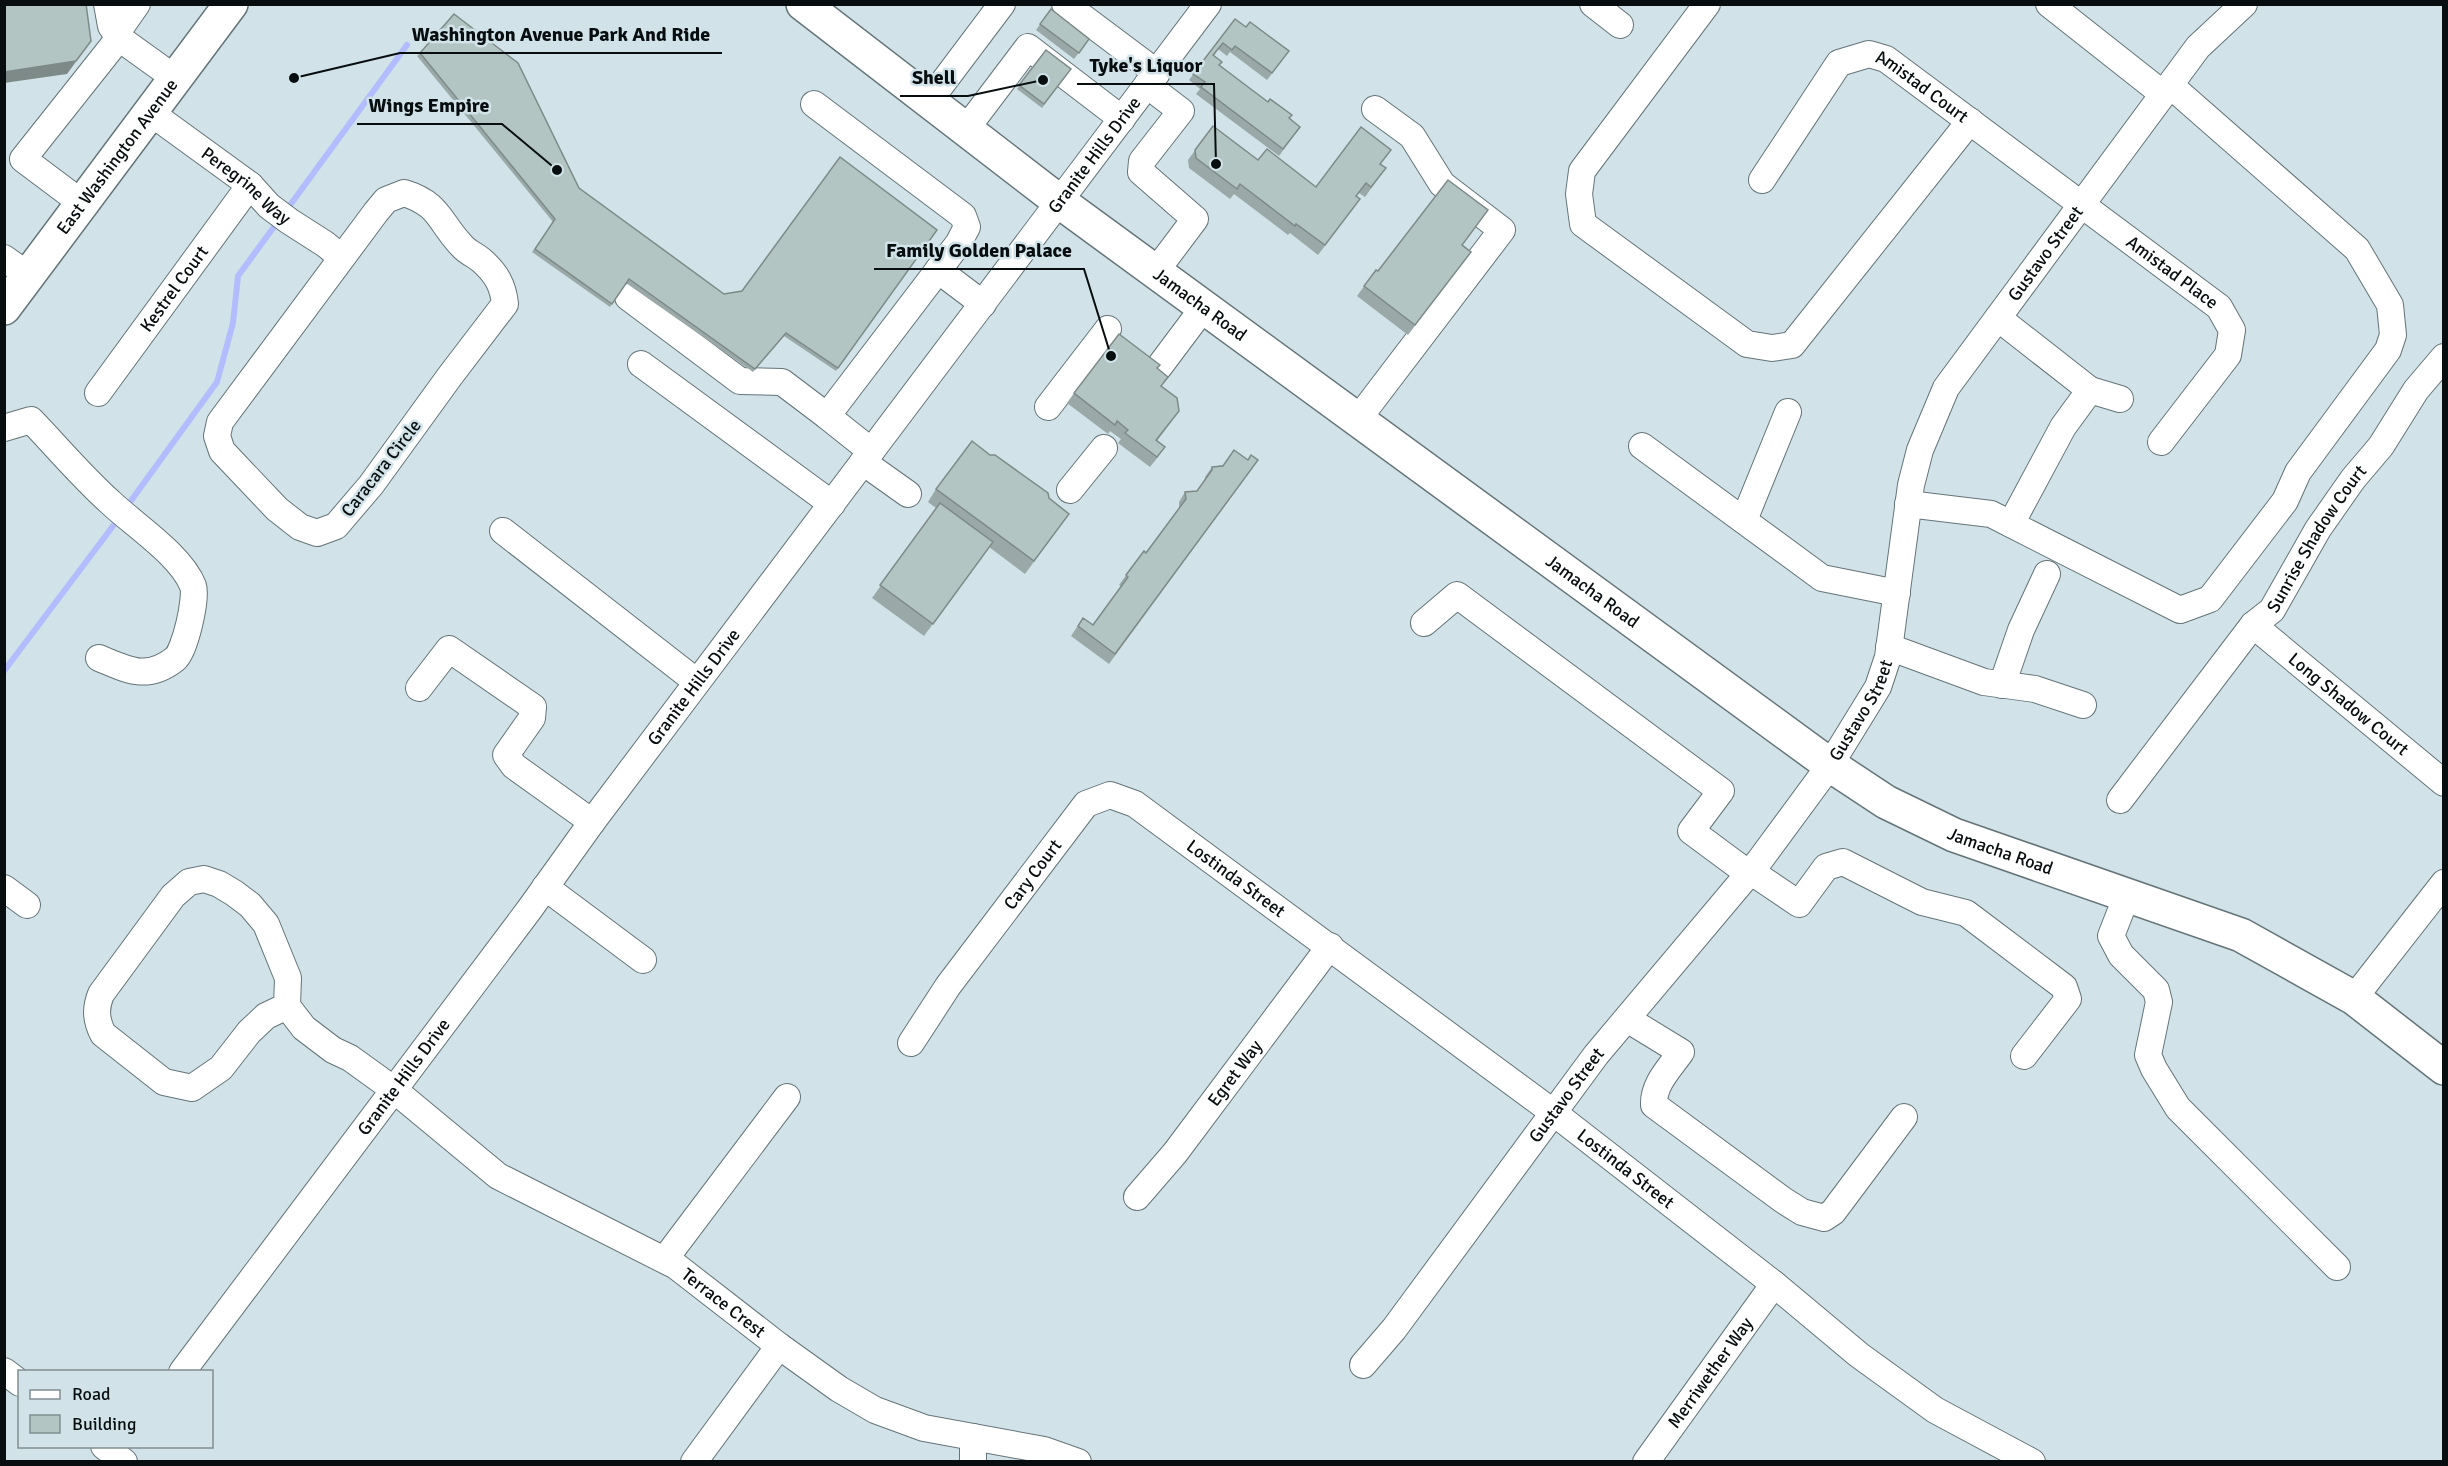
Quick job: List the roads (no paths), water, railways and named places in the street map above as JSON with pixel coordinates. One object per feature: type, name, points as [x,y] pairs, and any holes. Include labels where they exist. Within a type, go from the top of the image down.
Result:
[{"type":"main road","name":"East Washington Avenue","points":[[4,308],[17,267],[83,204],[231,4]]},
{"type":"main road","name":"Jamacha Road","points":[[804,5],[1060,202],[1830,765],[1886,802],[1954,835],[2241,935],[2354,998],[2444,1068]]},
{"type":"street","points":[[107,4],[111,26],[117,36],[176,79]]},
{"type":"street","points":[[83,204],[24,159],[117,36],[137,4]]},
{"type":"street","points":[[929,101],[1002,4]]},
{"type":"street","points":[[1065,4],[1152,79],[1181,111],[1142,161],[1141,172],[1195,219],[1156,271]]},
{"type":"street","name":"Granite Hills Drive","points":[[183,1370],[1208,4]]},
{"type":"street","points":[[1593,4],[1620,25]]},
{"type":"street","points":[[1707,4],[1582,171],[1579,194],[1583,224],[1747,344],[1772,348],[1792,345],[1970,121]]},
{"type":"street","points":[[1908,504],[1991,514],[2180,610],[2210,599],[2285,501],[2298,472],[2388,350],[2393,335],[2390,305],[2357,249],[2167,90],[2049,4]]},
{"type":"street","name":"Gustavo Street","points":[[1363,1365],[1394,1329],[1596,1055],[1749,874],[1830,765],[1878,687],[1889,647],[1908,504],[1920,450],[1946,388],[2198,47],[2244,4]]},
{"type":"street","points":[[966,129],[1028,47],[1122,119]]},
{"type":"street","name":"Amistad Court","points":[[1762,180],[1839,63],[1869,54],[1886,59],[2082,204]]},
{"type":"street","points":[[814,104],[963,216],[966,231],[827,416]]},
{"type":"street","points":[[1358,419],[1502,230],[1442,184],[1412,136],[1375,109]]},
{"type":"street","name":"Peregrine Way","points":[[151,113],[249,185],[279,214],[341,257]]},
{"type":"street","name":"Kestrel Court","points":[[98,393],[249,185]]},
{"type":"street","name":"Caracara Circle","points":[[404,193],[420,198],[434,208],[463,247],[482,261],[499,279],[504,290],[505,304],[371,485],[336,526],[317,533],[300,527],[277,509],[222,451],[217,436],[220,423],[341,257],[386,200],[404,193]]},
{"type":"street","name":"Amistad Place","points":[[2082,204],[2219,307],[2232,330],[2228,356],[2161,442]]},
{"type":"street","points":[[938,270],[983,304]]},
{"type":"street","points":[[628,297],[740,381],[782,381],[827,416],[908,494]]},
{"type":"street","points":[[1159,367],[1204,307]]},
{"type":"street","points":[[1998,318],[2090,390],[2120,399]]},
{"type":"street","points":[[1048,407],[1108,329]]},
{"type":"street","name":"Sunrise Shadow Court","points":[[2120,800],[2253,625],[2272,610],[2318,529],[2353,479],[2381,446],[2416,390],[2444,357]]},
{"type":"street","points":[[641,364],[832,504]]},
{"type":"street","points":[[2011,524],[2063,427],[2090,390]]},
{"type":"street","points":[[1744,520],[1788,412]]},
{"type":"street","points":[[4,428],[31,420],[110,503],[133,521],[183,568],[194,588],[194,606],[178,656],[164,667],[150,672],[133,672],[99,658]]},
{"type":"street","points":[[1642,446],[1822,578],[1896,593]]},
{"type":"street","points":[[1070,490],[1104,448]]},
{"type":"street","points":[[503,531],[697,682]]},
{"type":"street","points":[[2002,685],[2021,630],[2047,574]]},
{"type":"street","points":[[1424,623],[1457,595],[1721,791],[1691,831],[1749,874],[1759,877],[1799,904],[1826,867],[1843,862],[1922,902],[1966,913],[2064,987],[2068,999],[2024,1056]]},
{"type":"street","name":"Long Shadow Court","points":[[2253,625],[2444,783]]},
{"type":"street","points":[[1889,647],[1984,682],[2035,689],[2083,705]]},
{"type":"street","points":[[419,688],[449,648],[533,707],[532,718],[506,755],[514,766],[592,822]]},
{"type":"street","name":"Cary Court","points":[[911,1043],[948,986],[1086,804],[1110,795],[1136,804]]},
{"type":"street","name":"Lostinda Street","points":[[1136,804],[1554,1113],[1774,1284],[1858,1355],[1935,1410],[2032,1461]]},
{"type":"street","points":[[204,879],[219,884],[234,893],[250,905],[266,924],[288,978],[287,1006],[266,1016],[249,1032],[221,1068],[192,1088],[164,1082],[103,1034],[98,1023],[97,1005],[101,994],[173,896],[189,882],[204,879]]},
{"type":"street","points":[[2354,998],[2444,883]]},
{"type":"street","points":[[545,887],[643,960]]},
{"type":"street","points":[[4,888],[27,905]]},
{"type":"street","points":[[2127,895],[2111,936],[2121,955],[2156,990],[2159,1002],[2148,1055],[2154,1069],[2178,1108],[2337,1267]]},
{"type":"street","name":"Egret Way","points":[[1137,1197],[1181,1146],[1330,946]]},
{"type":"street","name":"Terrace Crest","points":[[287,1006],[304,1028],[393,1089],[498,1176],[665,1259],[779,1346],[839,1389],[875,1410],[973,1449],[1044,1450],[1078,1461]]},
{"type":"street","points":[[1627,1018],[1681,1052],[1657,1086],[1653,1095],[1654,1105],[1783,1200],[1812,1216],[1824,1218],[1833,1212],[1904,1117]]},
{"type":"street","points":[[665,1259],[787,1097]]},
{"type":"street","name":"Merriwether Way","points":[[1646,1461],[1774,1284]]},
{"type":"street","points":[[694,1461],[779,1346]]},
{"type":"street","points":[[4,1371],[18,1382]]},
{"type":"waterway","points":[[285,212],[407,45]]},
{"type":"waterway","points":[[125,509],[217,382],[233,323],[238,276],[279,220]]},
{"type":"waterway","points":[[4,671],[119,518]]},
{"type":"place","name":"Washington Avenue Park And Ride","points":[[294,78]]},
{"type":"place","name":"Shell","points":[[1043,80]]},
{"type":"place","name":"Tyke's Liquor","points":[[1216,164]]},
{"type":"place","name":"Wings Empire","points":[[557,170]]},
{"type":"place","name":"Family Golden Palace","points":[[1111,356]]}]
